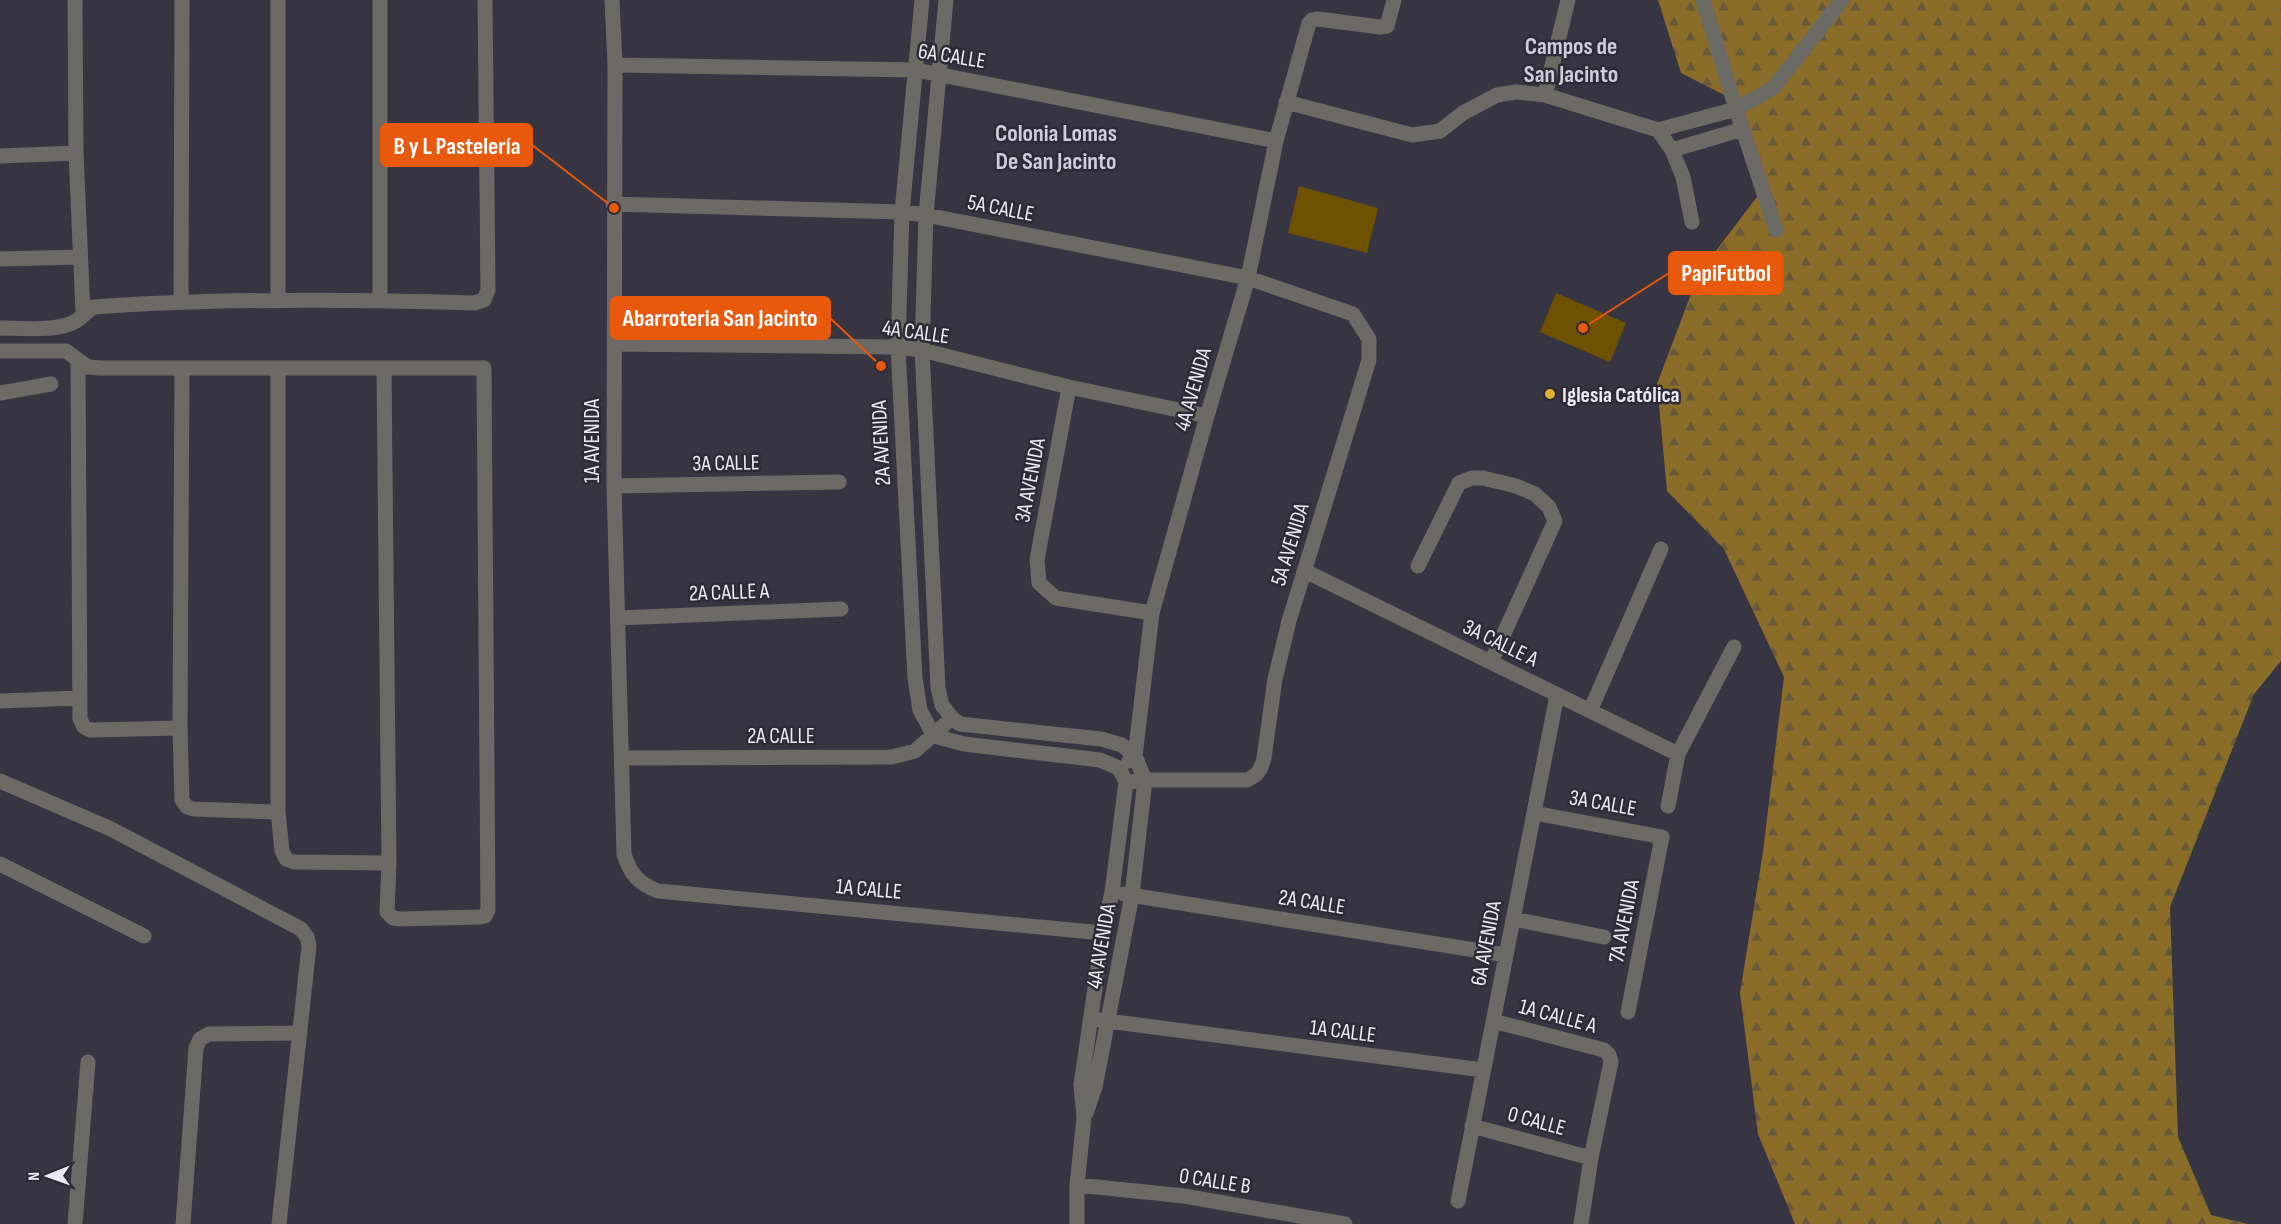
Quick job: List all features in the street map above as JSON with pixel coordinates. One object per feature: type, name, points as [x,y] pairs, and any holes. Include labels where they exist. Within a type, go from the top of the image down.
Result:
[{"type":"street","points":[[75,0],[76,153],[83,313]]},
{"type":"street","points":[[181,301],[182,0]]},
{"type":"street","points":[[278,0],[278,301]]},
{"type":"street","points":[[380,0],[381,300]]},
{"type":"street","points":[[0,328],[60,327],[76,321],[83,313],[94,307],[181,301],[381,300],[474,303],[484,300],[488,290],[485,0]]},
{"type":"street","name":"1A AVENIDA","points":[[612,0],[615,65],[614,486],[624,854],[635,878]]},
{"type":"street","name":"2A AVENIDA","points":[[922,0],[902,212],[898,347],[915,678],[920,710],[934,736]]},
{"type":"street","name":"2A AVENIDA","points":[[946,0],[926,215],[922,350],[938,688],[942,705],[952,718]]},
{"type":"street","name":"4A AVENIDA","points":[[1135,756],[1152,613],[1248,278],[1276,141],[1309,23],[1312,20],[1387,26],[1394,0]]},
{"type":"street","points":[[1545,95],[1568,0]]},
{"type":"street","points":[[1703,0],[1776,230]]},
{"type":"street","points":[[1286,102],[1413,135],[1440,131],[1463,113],[1497,95],[1516,92],[1545,95],[1658,130],[1736,109],[1773,88],[1842,0]]},
{"type":"street","name":"6A CALLE","points":[[615,65],[916,70],[1276,141]]},
{"type":"street","points":[[1672,150],[1743,129]]},
{"type":"street","points":[[1658,130],[1672,150],[1683,177],[1692,222]]},
{"type":"street","points":[[0,156],[76,153]]},
{"type":"street","name":"5A CALLE","points":[[613,204],[902,212],[926,215],[1248,278],[1353,314],[1363,328]]},
{"type":"street","points":[[0,259],[80,257]]},
{"type":"street","name":"5A AVENIDA","points":[[1144,780],[1247,780],[1256,776],[1261,770],[1275,679],[1289,621],[1369,360],[1369,339],[1363,328]]},
{"type":"street","name":"4A CALLE","points":[[614,344],[898,347],[922,350],[1069,387],[1207,416]]},
{"type":"street","points":[[0,351],[66,351],[88,367],[101,368],[182,368],[278,368],[384,368],[484,368],[488,910],[485,916],[411,919],[393,918],[387,912],[389,863],[384,368]]},
{"type":"street","points":[[78,361],[80,719],[84,727],[91,730],[180,728]]},
{"type":"street","points":[[182,368],[180,728],[182,800],[187,807],[194,809],[278,812]]},
{"type":"street","points":[[278,368],[278,812],[282,851],[286,859],[294,862],[389,863]]},
{"type":"street","points":[[0,393],[51,384]]},
{"type":"street","name":"3A AVENIDA","points":[[1069,387],[1037,560],[1039,583],[1056,598],[1152,613]]},
{"type":"street","points":[[1418,566],[1459,483],[1472,478],[1494,479],[1536,494],[1549,507],[1555,521],[1491,663]]},
{"type":"street","name":"3A CALLE","points":[[614,486],[839,482]]},
{"type":"street","points":[[1590,711],[1661,549]]},
{"type":"street","name":"3A CALLE A","points":[[1305,571],[1678,754]]},
{"type":"street","name":"2A CALLE A","points":[[618,618],[841,609]]},
{"type":"street","points":[[1668,806],[1678,754],[1734,647]]},
{"type":"street","name":"6A AVENIDA","points":[[1458,1201],[1557,695]]},
{"type":"street","points":[[0,700],[80,698]]},
{"type":"street","points":[[934,736],[964,744],[1100,760],[1124,779],[1144,780],[1135,756],[1122,745],[1101,739],[960,724],[952,718]]},
{"type":"street","name":"2A CALLE","points":[[622,758],[892,757],[915,750],[934,736],[952,718]]},
{"type":"street","points":[[1124,779],[1135,756]]},
{"type":"street","name":"4A AVENIDA","points":[[1077,1224],[1077,1185],[1084,1118],[1081,1085],[1103,933],[1112,892],[1124,779]]},
{"type":"street","points":[[0,780],[111,829],[301,929],[307,937],[309,946],[279,1224]]},
{"type":"street","name":"4A AVENIDA","points":[[1084,1118],[1095,1087],[1109,1022],[1132,895],[1144,780]]},
{"type":"street","name":"3A CALLE","points":[[1534,813],[1662,838]]},
{"type":"street","name":"7A AVENIDA","points":[[1628,1012],[1662,838]]},
{"type":"street","points":[[0,864],[144,936]]},
{"type":"street","name":"1A CALLE","points":[[635,878],[645,886],[658,891],[1103,933]]},
{"type":"street","name":"2A CALLE","points":[[1112,892],[1506,955]]},
{"type":"street","points":[[1513,919],[1604,937]]},
{"type":"street","name":"1A CALLE","points":[[1091,1019],[1483,1070]]},
{"type":"street","name":"1A CALLE A","points":[[1493,1021],[1604,1050],[1609,1055],[1611,1062],[1591,1158]]},
{"type":"street","points":[[183,1224],[196,1048],[200,1039],[209,1034],[300,1033]]},
{"type":"street","points":[[75,1224],[88,1062]]},
{"type":"street","name":"0 CALLE","points":[[1472,1126],[1591,1158]]},
{"type":"street","points":[[1581,1224],[1591,1158]]},
{"type":"street","name":"0 CALLE B","points":[[1077,1185],[1184,1196],[1317,1222],[1345,1224]]},
{"type":"green space","points":[[1658,0],[2281,0],[2281,661],[2254,694],[2170,907],[2178,1137],[2211,1215],[2248,1224],[1795,1224],[1758,1134],[1740,993],[1763,852],[1784,677],[1724,549],[1667,491],[1657,384],[1699,273],[1760,193],[1738,102],[1681,73]]},
{"type":"shaded area","points":[[1299,186],[1378,208],[1367,253],[1288,233]]},
{"type":"shaded area","points":[[1556,293],[1626,323],[1610,362],[1540,332]]},
{"type":"place","name":"B y L Pastelería","points":[[614,208]]},
{"type":"place","name":"PapiFutbol","points":[[1583,328]]},
{"type":"place","name":"Abarroteria San Jacinto","points":[[881,366]]},
{"type":"place","name":"Iglesia Católica","points":[[1550,394]]},
{"type":"district","name":"Campos de San Jacinto","points":[[1571,60]]},
{"type":"district","name":"Colonia Lomas De San Jacinto","points":[[1056,147]]}]
